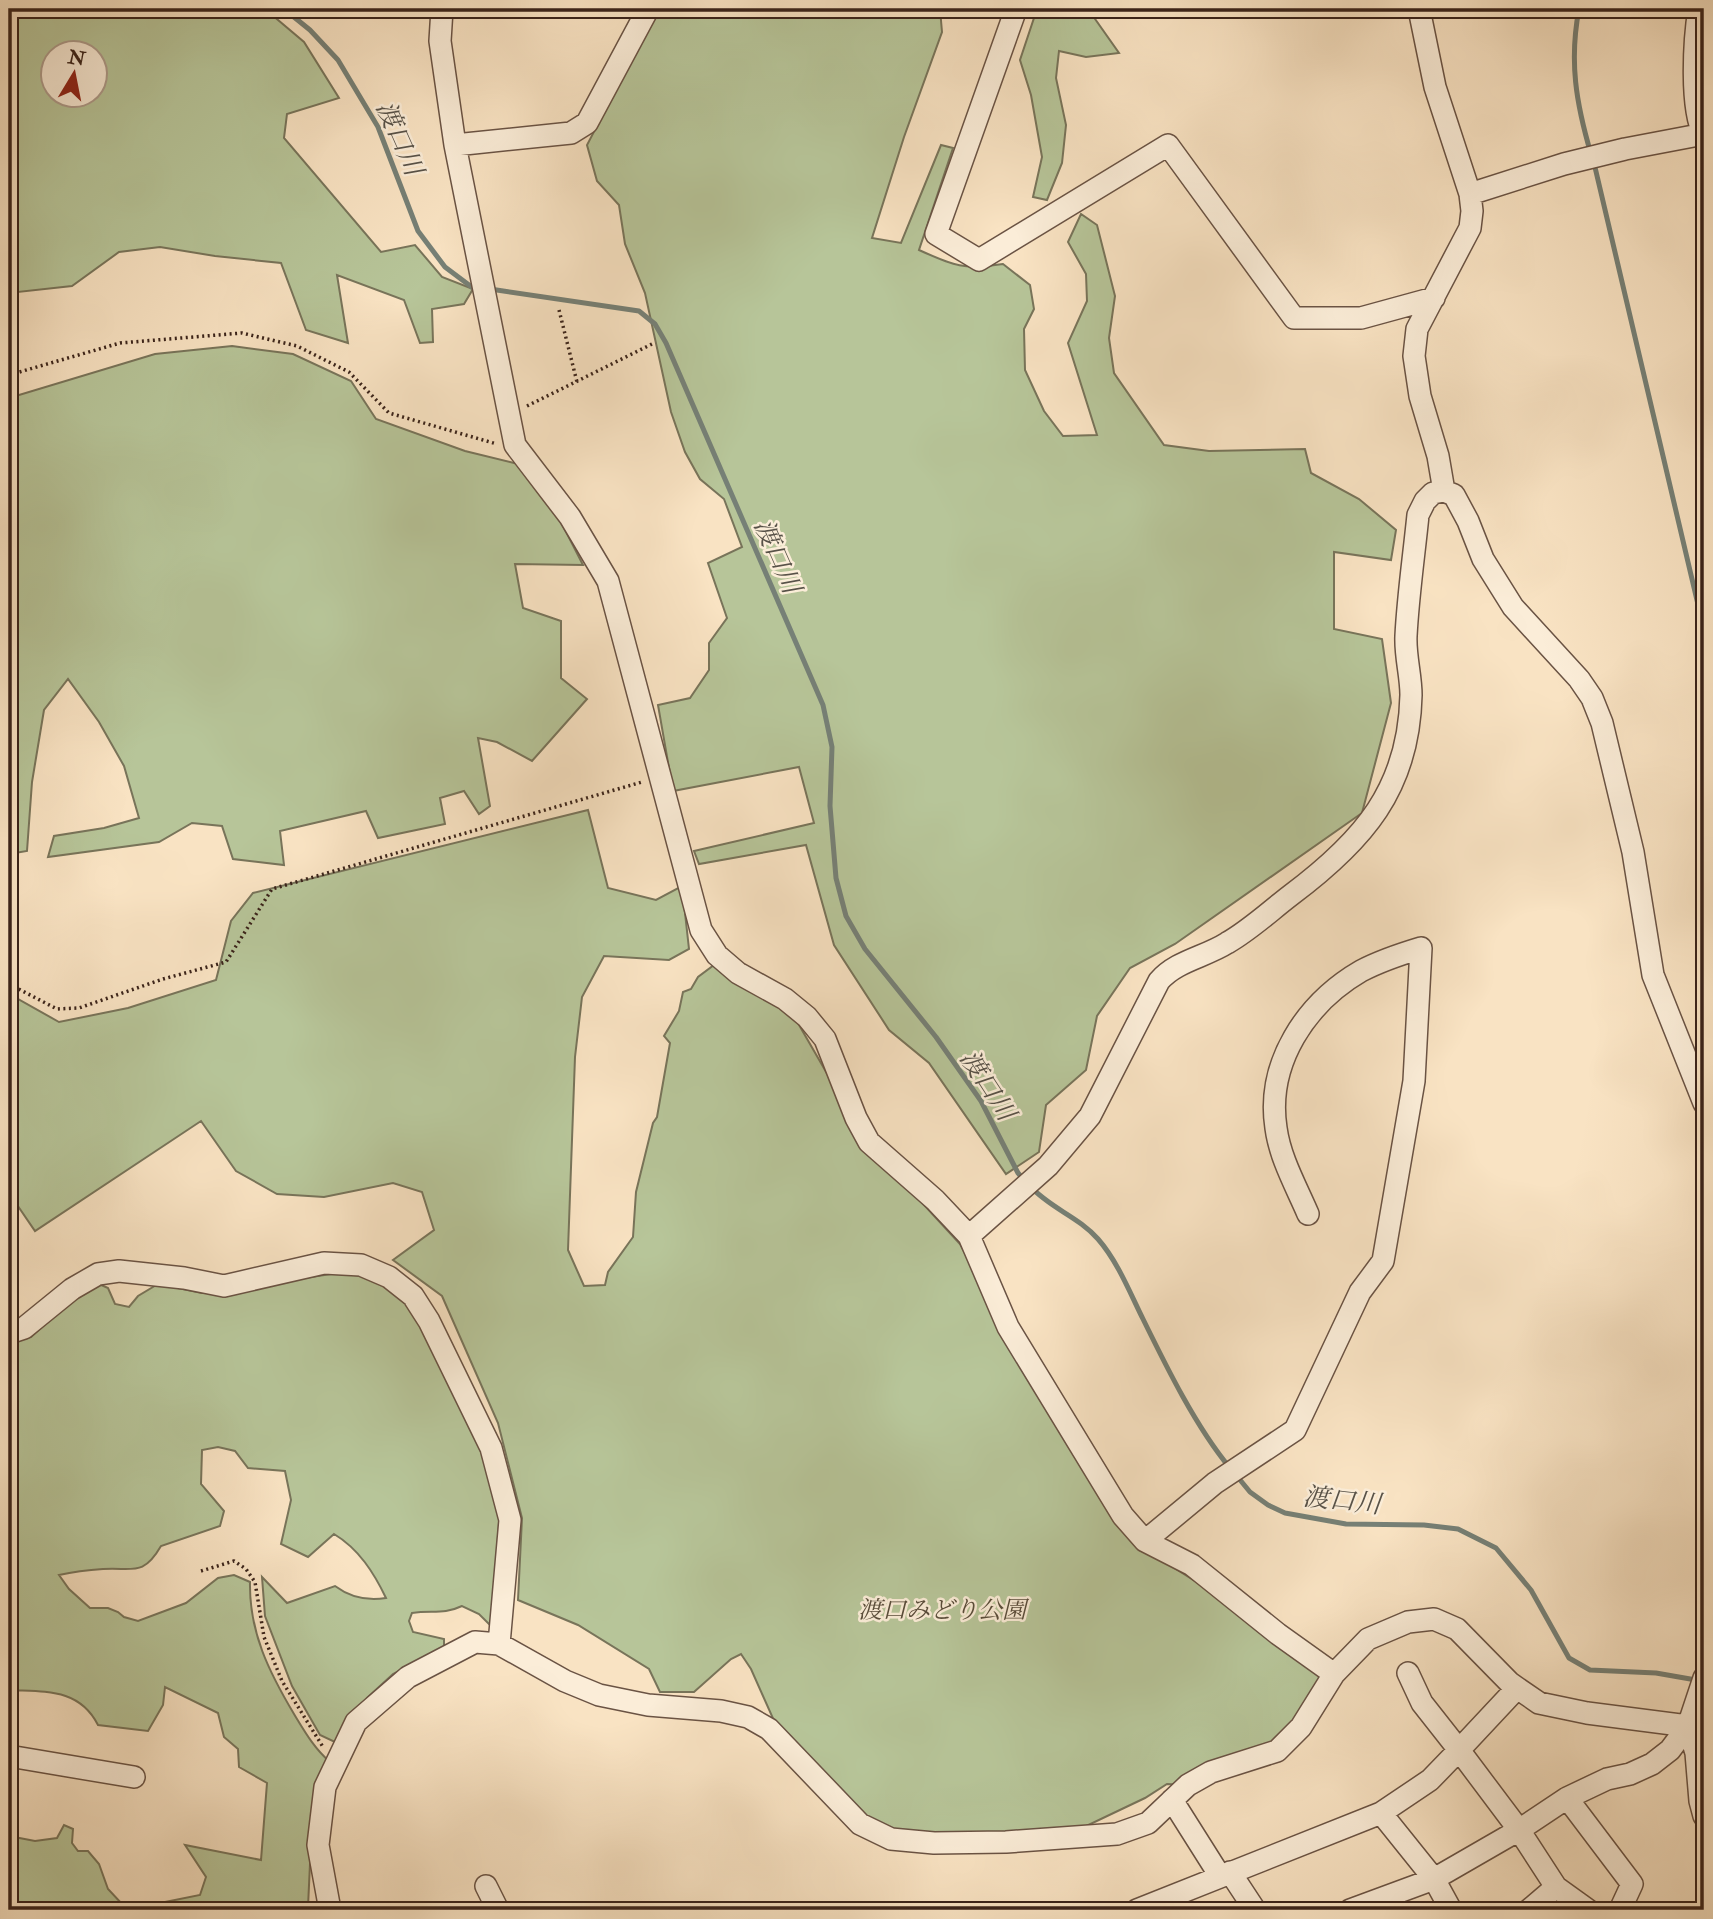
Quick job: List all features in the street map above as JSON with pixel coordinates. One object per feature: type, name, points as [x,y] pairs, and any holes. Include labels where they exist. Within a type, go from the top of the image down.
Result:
[{"type":"street","points":[[442,9],[440,41],[455,145],[516,445],[570,517],[608,581],[701,930],[717,955],[738,973],[785,999],[807,1017],[825,1039],[856,1118],[869,1142],[935,1200],[969,1236],[1008,1327],[1123,1516],[1145,1541],[1192,1565],[1278,1634],[1334,1674]]},
{"type":"street","points":[[455,145],[571,133],[587,123],[648,9]]},
{"type":"street","points":[[1016,9],[936,234],[979,260],[1168,145],[1294,318],[1361,318],[1434,298]]},
{"type":"street","points":[[1419,9],[1435,87],[1470,194],[1472,211],[1469,228],[1417,329],[1414,356],[1420,396],[1438,456],[1444,491]]},
{"type":"street","points":[[1470,194],[1564,164],[1704,134],[1695,108],[1699,9]]},
{"type":"street","points":[[969,1236],[1048,1167],[1090,1116],[1159,981],[1167,971],[1227,944],[1313,879],[1345,849],[1374,816],[1388,795],[1404,751],[1411,694],[1406,638],[1419,513],[1433,493],[1444,491],[1454,495],[1483,559],[1513,607],[1579,679],[1592,698],[1602,723],[1633,852],[1653,975],[1704,1103]]},
{"type":"street","points":[[1145,1541],[1215,1483],[1295,1430],[1360,1292],[1383,1261],[1414,1081],[1421,948],[1391,957],[1360,972],[1326,998],[1296,1032],[1281,1060],[1274,1100],[1276,1128],[1284,1158],[1308,1214]]},
{"type":"street","points":[[9,1333],[24,1328],[72,1289],[98,1274],[119,1271],[184,1278],[225,1286],[324,1263],[361,1265],[389,1277],[412,1296],[429,1321],[491,1448],[510,1520],[499,1644]]},
{"type":"street","points":[[330,1910],[318,1845],[325,1787],[356,1722],[408,1676],[475,1642],[499,1644],[565,1681],[599,1695],[648,1705],[720,1711],[748,1717],[769,1729],[860,1824],[891,1839],[934,1843],[1006,1842],[1117,1834],[1148,1823],[1188,1784],[1211,1772],[1277,1751],[1301,1727],[1334,1674],[1368,1639],[1408,1622],[1434,1619],[1457,1629],[1517,1688],[1539,1703],[1587,1713],[1688,1726]]},
{"type":"street","points":[[1408,1674],[1422,1703],[1519,1830],[1556,1887],[1588,1910]]},
{"type":"street","points":[[1350,1910],[1434,1879],[1519,1830],[1567,1798],[1608,1779],[1652,1765],[1670,1750],[1688,1726],[1701,1686]]},
{"type":"street","points":[[1137,1910],[1381,1813],[1430,1780],[1517,1688]]},
{"type":"street","points":[[1688,1726],[1696,1753],[1704,1816]]},
{"type":"street","points":[[9,1756],[134,1777]]},
{"type":"street","points":[[1567,1798],[1632,1884],[1619,1910]]},
{"type":"street","points":[[1172,1800],[1225,1874],[1255,1910]]},
{"type":"street","points":[[1381,1813],[1434,1879],[1451,1910]]},
{"type":"street","points":[[486,1886],[498,1910]]},
{"type":"street","points":[[1529,1910],[1556,1887]]},
{"type":"path","points":[[559,310],[577,382]]},
{"type":"path","points":[[9,375],[120,344],[242,333],[297,346],[349,372],[389,413],[494,444],[516,445]]},
{"type":"path","points":[[510,415],[654,343]]},
{"type":"path","points":[[9,984],[57,1009],[79,1008],[163,979],[226,962],[272,889],[659,778]]},
{"type":"path","points":[[201,1570],[234,1561],[246,1569],[255,1583],[264,1637],[282,1681],[323,1747],[339,1757]]},
{"type":"green space","points":[[9,9],[265,9],[304,42],[339,98],[287,114],[284,138],[381,252],[415,245],[442,277],[473,289],[464,304],[432,309],[433,342],[420,343],[404,300],[337,275],[348,343],[306,330],[281,263],[160,247],[119,252],[72,286],[9,293]]},
{"type":"green space","points":[[658,9],[940,9],[942,32],[904,137],[872,238],[901,243],[941,145],[953,148],[919,250],[959,265],[978,267],[1003,264],[1030,285],[1034,309],[1024,329],[1025,370],[1044,411],[1063,436],[1097,435],[1068,343],[1087,301],[1086,274],[1068,242],[1081,214],[1097,225],[1115,296],[1109,338],[1114,373],[1164,445],[1209,451],[1305,449],[1311,473],[1359,499],[1396,530],[1391,560],[1334,552],[1334,629],[1382,639],[1391,703],[1362,813],[1175,944],[1130,968],[1097,1016],[1086,1070],[1046,1105],[1039,1152],[1006,1174],[929,1063],[889,1030],[834,945],[806,845],[699,864],[694,851],[814,823],[799,767],[673,791],[658,705],[690,698],[709,670],[709,643],[727,618],[708,563],[742,547],[724,499],[700,479],[685,452],[671,412],[645,293],[625,244],[619,205],[597,181],[587,145]]},
{"type":"green space","points":[[1037,9],[1088,9],[1119,53],[1086,57],[1059,51],[1056,78],[1066,125],[1062,163],[1047,200],[1033,197],[1042,157],[1031,95],[1020,60]]},
{"type":"green space","points":[[232,346],[293,354],[351,381],[376,419],[465,451],[522,465],[559,518],[583,565],[515,564],[523,608],[561,621],[561,678],[587,699],[532,761],[497,742],[478,738],[490,806],[479,814],[464,791],[440,798],[445,824],[378,838],[366,811],[280,831],[284,865],[233,859],[222,826],[192,823],[159,842],[48,857],[54,836],[104,828],[139,818],[124,766],[99,722],[68,679],[44,710],[32,782],[27,851],[9,854],[9,398],[155,354]]},
{"type":"green space","name":"渡口みどり公園","points":[[588,810],[608,888],[656,900],[682,886],[689,949],[669,960],[604,956],[582,997],[575,1057],[568,1250],[584,1286],[605,1285],[608,1272],[633,1237],[636,1192],[653,1123],[657,1117],[670,1043],[664,1036],[679,1011],[683,992],[691,989],[698,977],[714,965],[795,1018],[867,1143],[960,1244],[1013,1343],[1140,1546],[1278,1634],[1334,1674],[1279,1748],[1188,1785],[1167,1784],[1145,1798],[1080,1829],[1005,1835],[892,1833],[865,1818],[775,1723],[751,1669],[741,1654],[731,1659],[694,1692],[660,1692],[649,1669],[578,1625],[518,1600],[522,1518],[498,1423],[442,1296],[393,1260],[434,1230],[422,1192],[393,1183],[324,1197],[277,1194],[236,1171],[201,1121],[35,1231],[9,1193],[9,994],[59,1022],[128,1008],[216,980],[231,921],[253,893]]},
{"type":"green space","points":[[338,1273],[370,1277],[393,1290],[413,1311],[469,1421],[501,1498],[491,1626],[479,1614],[462,1606],[443,1611],[412,1613],[409,1621],[413,1632],[444,1639],[444,1647],[393,1674],[367,1698],[337,1743],[320,1735],[292,1686],[265,1616],[262,1577],[287,1603],[335,1586],[359,1598],[386,1598],[365,1562],[334,1534],[308,1557],[281,1544],[291,1500],[285,1471],[248,1468],[235,1451],[218,1447],[202,1450],[201,1484],[224,1511],[220,1526],[161,1546],[155,1556],[143,1566],[59,1575],[69,1589],[90,1608],[108,1608],[138,1621],[186,1603],[218,1578],[234,1575],[250,1582],[253,1618],[269,1667],[306,1733],[330,1762],[312,1821],[308,1907],[290,1906],[288,1910],[9,1910],[9,1836],[35,1841],[57,1838],[64,1825],[73,1829],[72,1843],[78,1851],[88,1851],[99,1864],[108,1889],[122,1904],[155,1904],[200,1895],[206,1877],[185,1845],[261,1860],[267,1783],[239,1767],[238,1749],[224,1737],[218,1713],[165,1687],[163,1705],[148,1731],[98,1725],[81,1704],[60,1694],[9,1690],[9,1342],[31,1337],[67,1304],[99,1284],[108,1288],[115,1304],[129,1307],[138,1296],[158,1284],[202,1293],[232,1293],[284,1281]]},
{"type":"waterway","name":"渡口川","points":[[284,9],[310,30],[338,60],[378,127],[418,231],[445,267],[473,288]]},
{"type":"waterway","points":[[1579,9],[1574,64],[1581,117],[1591,154]]},
{"type":"waterway","points":[[1594,163],[1704,630]]},
{"type":"waterway","name":"渡口川","points":[[490,289],[639,311],[655,324],[666,343],[823,705],[832,747],[830,806],[836,878],[846,916],[865,949],[936,1037],[981,1101],[1024,1180]]},
{"type":"waterway","name":"渡口川","points":[[1031,1187],[1090,1231],[1105,1248],[1183,1396],[1205,1434],[1230,1468]]},
{"type":"waterway","name":"渡口川","points":[[1236,1475],[1250,1492],[1285,1513],[1346,1524],[1424,1525],[1458,1529],[1496,1548],[1531,1590],[1569,1658],[1590,1670],[1656,1673],[1696,1680]]}]
